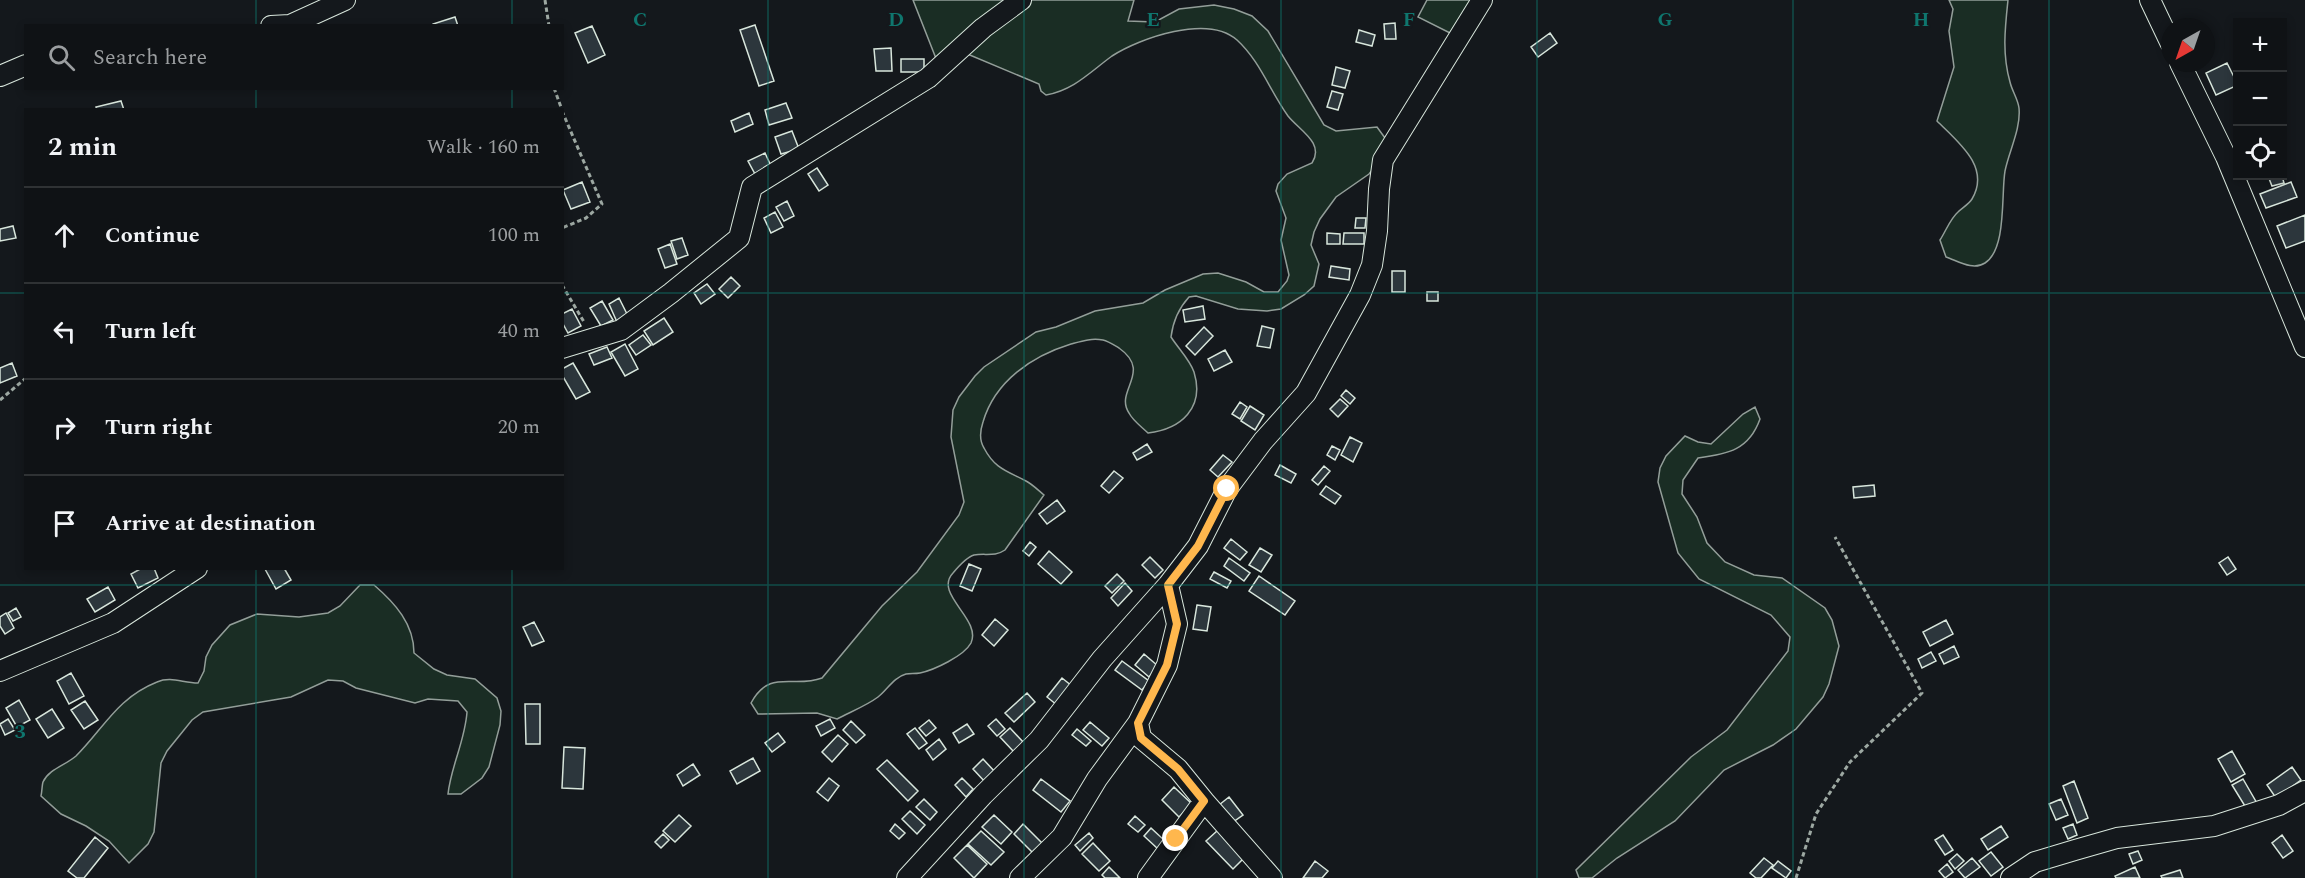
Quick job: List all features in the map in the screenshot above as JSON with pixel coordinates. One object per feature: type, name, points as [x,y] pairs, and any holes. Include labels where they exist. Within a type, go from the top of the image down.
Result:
[{"type":"street","points":[[292,24],[345,0]]},
{"type":"street","points":[[564,347],[621,330],[671,293],[739,238],[752,187],[928,78],[982,28],[1021,0]]},
{"type":"street","points":[[907,878],[983,795],[1039,740],[1102,659],[1168,585],[1198,546],[1227,489],[1263,441],[1306,393],[1360,295],[1372,265],[1383,160],[1482,0]]},
{"type":"street","points":[[2150,0],[2161,23]]},
{"type":"street","points":[[0,76],[24,66]]},
{"type":"street","points":[[2184,72],[2226,157],[2305,347]]},
{"type":"street","points":[[0,671],[113,623],[194,570]]},
{"type":"street","points":[[1020,878],[1062,837],[1097,779],[1138,723],[1167,665],[1177,624],[1168,585]]},
{"type":"street","points":[[1138,723],[1141,738],[1178,769],[1272,878]]},
{"type":"street","points":[[2011,878],[2035,862],[2075,850],[2117,838],[2214,826],[2279,805],[2305,791]]},
{"type":"street","points":[[1148,878],[1204,801]]},
{"type":"path","points":[[545,0],[549,24]]},
{"type":"path","points":[[555,90],[561,108]]},
{"type":"path","points":[[564,115],[602,204],[586,218],[564,227]]},
{"type":"path","points":[[564,288],[594,339]]},
{"type":"path","points":[[0,400],[24,380]]},
{"type":"path","points":[[1796,878],[1816,814],[1850,762],[1922,693],[1835,537]]},
{"type":"green space","points":[[913,0],[1009,0],[937,61]]},
{"type":"green space","points":[[1029,0],[1134,0],[1128,21],[1155,22],[1179,9],[1214,5],[1252,16],[1268,31],[1324,125],[1336,131],[1377,127],[1385,138],[1378,163],[1369,174],[1336,197],[1320,219],[1311,245],[1319,264],[1314,286],[1304,295],[1281,309],[1267,311],[1238,309],[1196,296],[1189,297],[1185,302],[1173,326],[1171,337],[1194,372],[1197,385],[1196,396],[1188,414],[1171,427],[1148,433],[1135,421],[1126,405],[1133,365],[1129,357],[1119,348],[1103,340],[1087,340],[1042,355],[1006,382],[996,394],[983,422],[982,445],[997,465],[1028,482],[1044,495],[1005,550],[971,556],[957,568],[948,581],[953,598],[973,634],[971,643],[962,653],[933,669],[902,676],[873,700],[837,719],[817,713],[758,714],[751,703],[758,692],[766,686],[774,683],[811,681],[822,678],[882,606],[917,572],[959,515],[964,502],[951,437],[953,410],[959,397],[984,367],[1036,332],[1056,327],[1095,311],[1143,303],[1165,290],[1203,274],[1218,273],[1246,282],[1264,292],[1278,292],[1287,281],[1289,275],[1281,240],[1286,218],[1276,191],[1278,184],[1287,174],[1312,163],[1315,149],[1309,137],[1288,116],[1245,48],[1224,32],[1209,29],[1192,29],[1156,36],[1112,56],[1073,85],[1046,95],[1041,91],[1039,84],[965,53]]},
{"type":"green space","points":[[1427,0],[1471,0],[1450,33],[1418,17]]},
{"type":"green space","points":[[1949,0],[2008,0],[2005,31],[2007,72],[2019,108],[2017,132],[2005,171],[2002,220],[1997,246],[1985,263],[1976,266],[1946,257],[1940,240],[1953,218],[1972,199],[1977,187],[1978,176],[1970,156],[1937,121],[1954,67],[1949,31],[1953,9]]},
{"type":"green space","points":[[1755,407],[1760,419],[1750,438],[1736,449],[1719,455],[1698,458],[1683,480],[1682,494],[1697,517],[1707,543],[1725,562],[1754,575],[1782,578],[1825,608],[1832,620],[1839,646],[1829,684],[1823,697],[1796,729],[1773,745],[1724,770],[1675,821],[1617,858],[1592,878],[1579,878],[1576,870],[1691,757],[1727,730],[1788,651],[1790,637],[1771,615],[1699,579],[1678,553],[1658,482],[1660,468],[1666,456],[1685,436],[1698,442],[1711,444],[1743,414]]},
{"type":"green space","points":[[360,585],[374,585],[396,607],[411,633],[414,653],[434,669],[447,675],[475,679],[497,698],[501,711],[500,725],[489,767],[482,778],[461,794],[448,794],[464,733],[467,712],[458,701],[428,699],[415,703],[356,688],[343,681],[328,680],[291,697],[203,712],[192,720],[167,751],[161,763],[154,832],[148,844],[129,863],[109,841],[61,814],[41,796],[43,782],[53,770],[76,756],[112,714],[131,696],[162,680],[198,683],[212,645],[230,625],[257,614],[299,617],[328,613],[340,606]]},
{"type":"building","points":[[455,17],[457,24],[433,24]]},
{"type":"building","points":[[1395,23],[1396,39],[1385,39],[1384,24]]},
{"type":"building","points":[[755,25],[774,81],[759,86],[740,30]]},
{"type":"building","points":[[592,26],[605,55],[588,63],[575,33]]},
{"type":"building","points":[[1359,30],[1375,35],[1372,46],[1356,42]]},
{"type":"building","points":[[1550,33],[1557,43],[1538,57],[1531,47]]},
{"type":"building","points":[[891,48],[892,71],[876,71],[874,49]]},
{"type":"building","points":[[901,59],[924,59],[924,72],[901,72]]},
{"type":"building","points":[[2227,63],[2233,75],[2233,87],[2216,95],[2206,73],[2215,72],[2215,69]]},
{"type":"building","points":[[1336,67],[1350,71],[1345,88],[1332,85]]},
{"type":"building","points":[[1332,91],[1343,94],[1338,110],[1327,107]]},
{"type":"building","points":[[121,101],[123,108],[96,108]]},
{"type":"building","points":[[786,103],[792,118],[769,125],[765,110]]},
{"type":"building","points":[[749,113],[753,124],[735,132],[731,121]]},
{"type":"building","points":[[792,131],[799,149],[781,154],[775,137]]},
{"type":"building","points":[[765,153],[771,166],[755,174],[748,161]]},
{"type":"building","points":[[817,168],[828,185],[819,191],[808,174]]},
{"type":"building","points":[[2270,180],[2283,180],[2284,183],[2272,186]]},
{"type":"building","points":[[582,182],[590,202],[571,209],[564,190]]},
{"type":"building","points":[[2291,182],[2297,197],[2266,208],[2260,194]]},
{"type":"building","points":[[787,201],[794,216],[784,221],[776,207]]},
{"type":"building","points":[[775,212],[783,227],[771,233],[764,218]]},
{"type":"building","points":[[2305,215],[2305,241],[2286,248],[2277,226]]},
{"type":"building","points":[[1356,218],[1366,218],[1365,228],[1355,228]]},
{"type":"building","points":[[13,226],[16,238],[0,241],[0,229]]},
{"type":"building","points":[[1327,233],[1340,234],[1340,244],[1327,244]]},
{"type":"building","points":[[1344,233],[1364,233],[1364,244],[1343,244]]},
{"type":"building","points":[[682,238],[688,255],[677,259],[671,241]]},
{"type":"building","points":[[670,244],[677,264],[665,268],[658,249]]},
{"type":"building","points":[[1331,266],[1350,269],[1349,280],[1329,277]]},
{"type":"building","points":[[1392,271],[1405,271],[1405,292],[1392,292]]},
{"type":"building","points":[[731,277],[740,286],[728,298],[719,289]]},
{"type":"building","points":[[707,284],[715,294],[701,304],[694,293]]},
{"type":"building","points":[[1427,292],[1438,292],[1438,301],[1427,301]]},
{"type":"building","points":[[619,298],[628,316],[617,322],[609,304]]},
{"type":"building","points":[[602,301],[613,320],[601,326],[590,308]]},
{"type":"building","points":[[1203,306],[1205,319],[1185,322],[1183,310]]},
{"type":"building","points":[[572,309],[581,326],[568,333],[564,326],[564,313]]},
{"type":"building","points":[[664,318],[673,332],[653,345],[644,331]]},
{"type":"building","points":[[1262,326],[1274,329],[1270,348],[1257,346]]},
{"type":"building","points":[[1204,327],[1213,336],[1195,355],[1186,346]]},
{"type":"building","points":[[643,335],[651,345],[636,355],[629,345]]},
{"type":"building","points":[[625,344],[638,369],[625,376],[611,352]]},
{"type":"building","points":[[607,347],[612,358],[594,365],[589,354]]},
{"type":"building","points":[[1225,350],[1232,362],[1214,371],[1208,359]]},
{"type":"building","points":[[12,363],[17,376],[0,383],[0,368]]},
{"type":"building","points":[[573,363],[590,392],[576,399],[564,378],[564,368]]},
{"type":"building","points":[[1346,390],[1355,398],[1350,404],[1341,396]]},
{"type":"building","points":[[1340,399],[1348,406],[1338,417],[1330,409]]},
{"type":"building","points":[[1240,402],[1247,407],[1240,419],[1232,414]]},
{"type":"building","points":[[1250,406],[1264,415],[1255,430],[1241,421]]},
{"type":"building","points":[[1350,437],[1362,443],[1353,462],[1341,455]]},
{"type":"building","points":[[1147,444],[1152,452],[1137,460],[1133,453]]},
{"type":"building","points":[[1332,446],[1340,450],[1335,460],[1327,455]]},
{"type":"building","points":[[1223,455],[1232,462],[1218,477],[1210,470]]},
{"type":"building","points":[[1280,465],[1296,474],[1291,483],[1275,475]]},
{"type":"building","points":[[1324,466],[1330,471],[1318,485],[1312,480]]},
{"type":"building","points":[[1114,471],[1123,478],[1109,493],[1101,486]]},
{"type":"building","points":[[1874,485],[1875,496],[1854,498],[1853,487]]},
{"type":"building","points":[[1326,486],[1341,496],[1335,504],[1320,494]]},
{"type":"building","points":[[1057,500],[1065,511],[1047,524],[1039,514]]},
{"type":"building","points":[[1231,539],[1247,552],[1240,560],[1224,548]]},
{"type":"building","points":[[1030,542],[1036,547],[1029,556],[1023,551]]},
{"type":"building","points":[[1260,548],[1272,555],[1261,572],[1249,565]]},
{"type":"building","points":[[1049,551],[1072,572],[1061,584],[1038,564]]},
{"type":"building","points":[[1150,557],[1163,570],[1155,578],[1142,565]]},
{"type":"building","points":[[2228,557],[2236,569],[2227,575],[2219,563]]},
{"type":"building","points":[[1229,558],[1250,573],[1244,581],[1224,566]]},
{"type":"building","points":[[969,564],[981,569],[972,591],[960,586]]},
{"type":"building","points":[[138,570],[155,570],[158,578],[138,588],[131,574]]},
{"type":"building","points":[[266,570],[285,570],[291,580],[276,589]]},
{"type":"building","points":[[1214,572],[1231,581],[1227,588],[1210,579]]},
{"type":"building","points":[[1117,574],[1124,581],[1112,593],[1105,586]]},
{"type":"building","points":[[1259,576],[1295,601],[1285,615],[1249,591]]},
{"type":"building","points":[[1125,583],[1132,591],[1118,606],[1111,598]]},
{"type":"building","points":[[108,587],[115,600],[95,612],[87,599]]},
{"type":"building","points":[[1197,605],[1211,607],[1207,631],[1193,629]]},
{"type":"building","points":[[16,608],[21,617],[13,621],[8,613]]},
{"type":"building","points":[[6,613],[14,628],[5,634],[0,626],[0,617]]},
{"type":"building","points":[[995,619],[1008,630],[994,646],[982,635]]},
{"type":"building","points":[[1946,620],[1953,634],[1930,646],[1923,632]]},
{"type":"building","points":[[534,622],[544,641],[532,646],[523,627]]},
{"type":"building","points":[[1954,646],[1959,657],[1944,664],[1939,654]]},
{"type":"building","points":[[1931,652],[1936,661],[1922,668],[1918,659]]},
{"type":"building","points":[[1144,654],[1158,666],[1149,677],[1135,665]]},
{"type":"building","points":[[1122,661],[1149,681],[1142,690],[1115,670]]},
{"type":"building","points":[[71,673],[84,696],[69,704],[57,681]]},
{"type":"building","points":[[1062,678],[1072,686],[1057,705],[1047,697]]},
{"type":"building","points":[[1027,693],[1035,702],[1014,722],[1005,713]]},
{"type":"building","points":[[19,700],[30,720],[17,727],[6,708]]},
{"type":"building","points":[[85,701],[98,720],[84,729],[71,710]]},
{"type":"building","points":[[525,704],[540,704],[540,744],[526,744]]},
{"type":"building","points":[[52,709],[64,728],[48,738],[36,719]]},
{"type":"building","points":[[8,719],[15,730],[5,735],[0,724]]},
{"type":"building","points":[[830,719],[835,728],[821,736],[816,726]]},
{"type":"building","points":[[996,719],[1005,729],[997,736],[988,726]]},
{"type":"building","points":[[929,720],[936,728],[926,736],[919,728]]},
{"type":"building","points":[[851,721],[865,735],[856,743],[843,730]]},
{"type":"building","points":[[1090,722],[1109,738],[1102,746],[1083,730]]},
{"type":"building","points":[[967,724],[974,734],[959,743],[953,733]]},
{"type":"building","points":[[915,728],[927,743],[919,749],[907,734]]},
{"type":"building","points":[[1010,728],[1024,743],[1014,752],[1000,737]]},
{"type":"building","points":[[1077,729],[1091,741],[1086,746],[1072,735]]},
{"type":"building","points":[[778,733],[785,742],[772,752],[765,743]]},
{"type":"building","points":[[838,735],[848,744],[832,762],[822,752]]},
{"type":"building","points":[[939,739],[946,749],[933,760],[926,750]]},
{"type":"building","points":[[564,747],[585,748],[583,789],[562,788]]},
{"type":"building","points":[[2232,751],[2245,774],[2231,782],[2218,759]]},
{"type":"building","points":[[753,758],[760,771],[737,784],[730,771]]},
{"type":"building","points":[[983,759],[996,773],[986,783],[973,769]]},
{"type":"building","points":[[887,760],[918,791],[908,801],[877,769]]},
{"type":"building","points":[[693,764],[700,775],[683,786],[677,775]]},
{"type":"building","points":[[2292,767],[2301,780],[2276,798],[2267,785]]},
{"type":"building","points":[[829,778],[839,786],[828,801],[817,792]]},
{"type":"building","points":[[962,778],[973,789],[966,797],[955,785]]},
{"type":"building","points":[[1041,779],[1070,801],[1061,812],[1033,790]]},
{"type":"building","points":[[2243,779],[2258,805],[2248,811],[2232,785]]},
{"type":"building","points":[[2074,781],[2088,818],[2077,823],[2063,786]]},
{"type":"building","points":[[1174,787],[1192,804],[1179,817],[1162,800]]},
{"type":"building","points":[[1229,797],[1243,815],[1233,822],[1219,805]]},
{"type":"building","points":[[924,799],[937,812],[930,820],[916,807]]},
{"type":"building","points":[[2061,799],[2068,815],[2056,820],[2049,804]]},
{"type":"building","points":[[910,811],[925,825],[917,834],[902,819]]},
{"type":"building","points":[[679,815],[691,826],[675,842],[663,831]]},
{"type":"building","points":[[994,815],[1012,832],[1001,844],[982,827]]},
{"type":"building","points":[[1135,816],[1145,825],[1138,832],[1128,824]]},
{"type":"building","points":[[895,824],[905,833],[899,839],[890,831]]},
{"type":"building","points":[[1023,824],[1043,844],[1033,853],[1014,834]]},
{"type":"building","points":[[2073,824],[2077,835],[2068,839],[2063,828]]},
{"type":"building","points":[[2001,826],[2008,837],[1988,850],[1981,839]]},
{"type":"building","points":[[1151,828],[1165,841],[1158,849],[1144,836]]},
{"type":"building","points":[[1218,830],[1244,858],[1233,869],[1206,841]]},
{"type":"building","points":[[981,831],[1004,852],[991,865],[968,844]]},
{"type":"building","points":[[1089,833],[1093,838],[1080,851],[1075,845]]},
{"type":"building","points":[[663,834],[669,840],[661,848],[655,842]]},
{"type":"building","points":[[1943,835],[1953,850],[1945,855],[1935,840]]},
{"type":"building","points":[[2282,835],[2293,851],[2283,858],[2272,843]]},
{"type":"building","points":[[95,837],[108,848],[84,878],[77,878],[68,871]]},
{"type":"building","points":[[1093,843],[1110,861],[1099,871],[1082,854]]},
{"type":"building","points":[[967,845],[987,864],[974,878],[954,858]]},
{"type":"building","points":[[2138,851],[2142,860],[2133,864],[2129,854]]},
{"type":"building","points":[[1991,852],[2003,867],[1991,876],[1979,861]]},
{"type":"building","points":[[1957,854],[1964,861],[1955,869],[1949,861]]},
{"type":"building","points":[[1764,858],[1773,865],[1761,878],[1756,878],[1750,873]]},
{"type":"building","points":[[1972,858],[1980,867],[1965,878],[1958,870]]},
{"type":"building","points":[[1315,861],[1328,871],[1322,878],[1303,878]]},
{"type":"building","points":[[1778,861],[1791,871],[1786,878],[1772,868]]},
{"type":"building","points":[[1947,864],[1953,872],[1945,878],[1939,871]]},
{"type":"building","points":[[1109,867],[1120,878],[1105,878],[1102,875]]},
{"type":"building","points":[[2135,867],[2140,878],[2116,878],[2115,876]]},
{"type":"building","points":[[2180,870],[2183,878],[2162,878],[2161,876]]},
{"type":"route","points":[[1176,839],[1204,801],[1178,769],[1141,738],[1138,723],[1167,665],[1177,624],[1168,585],[1198,546],[1227,489]]}]
